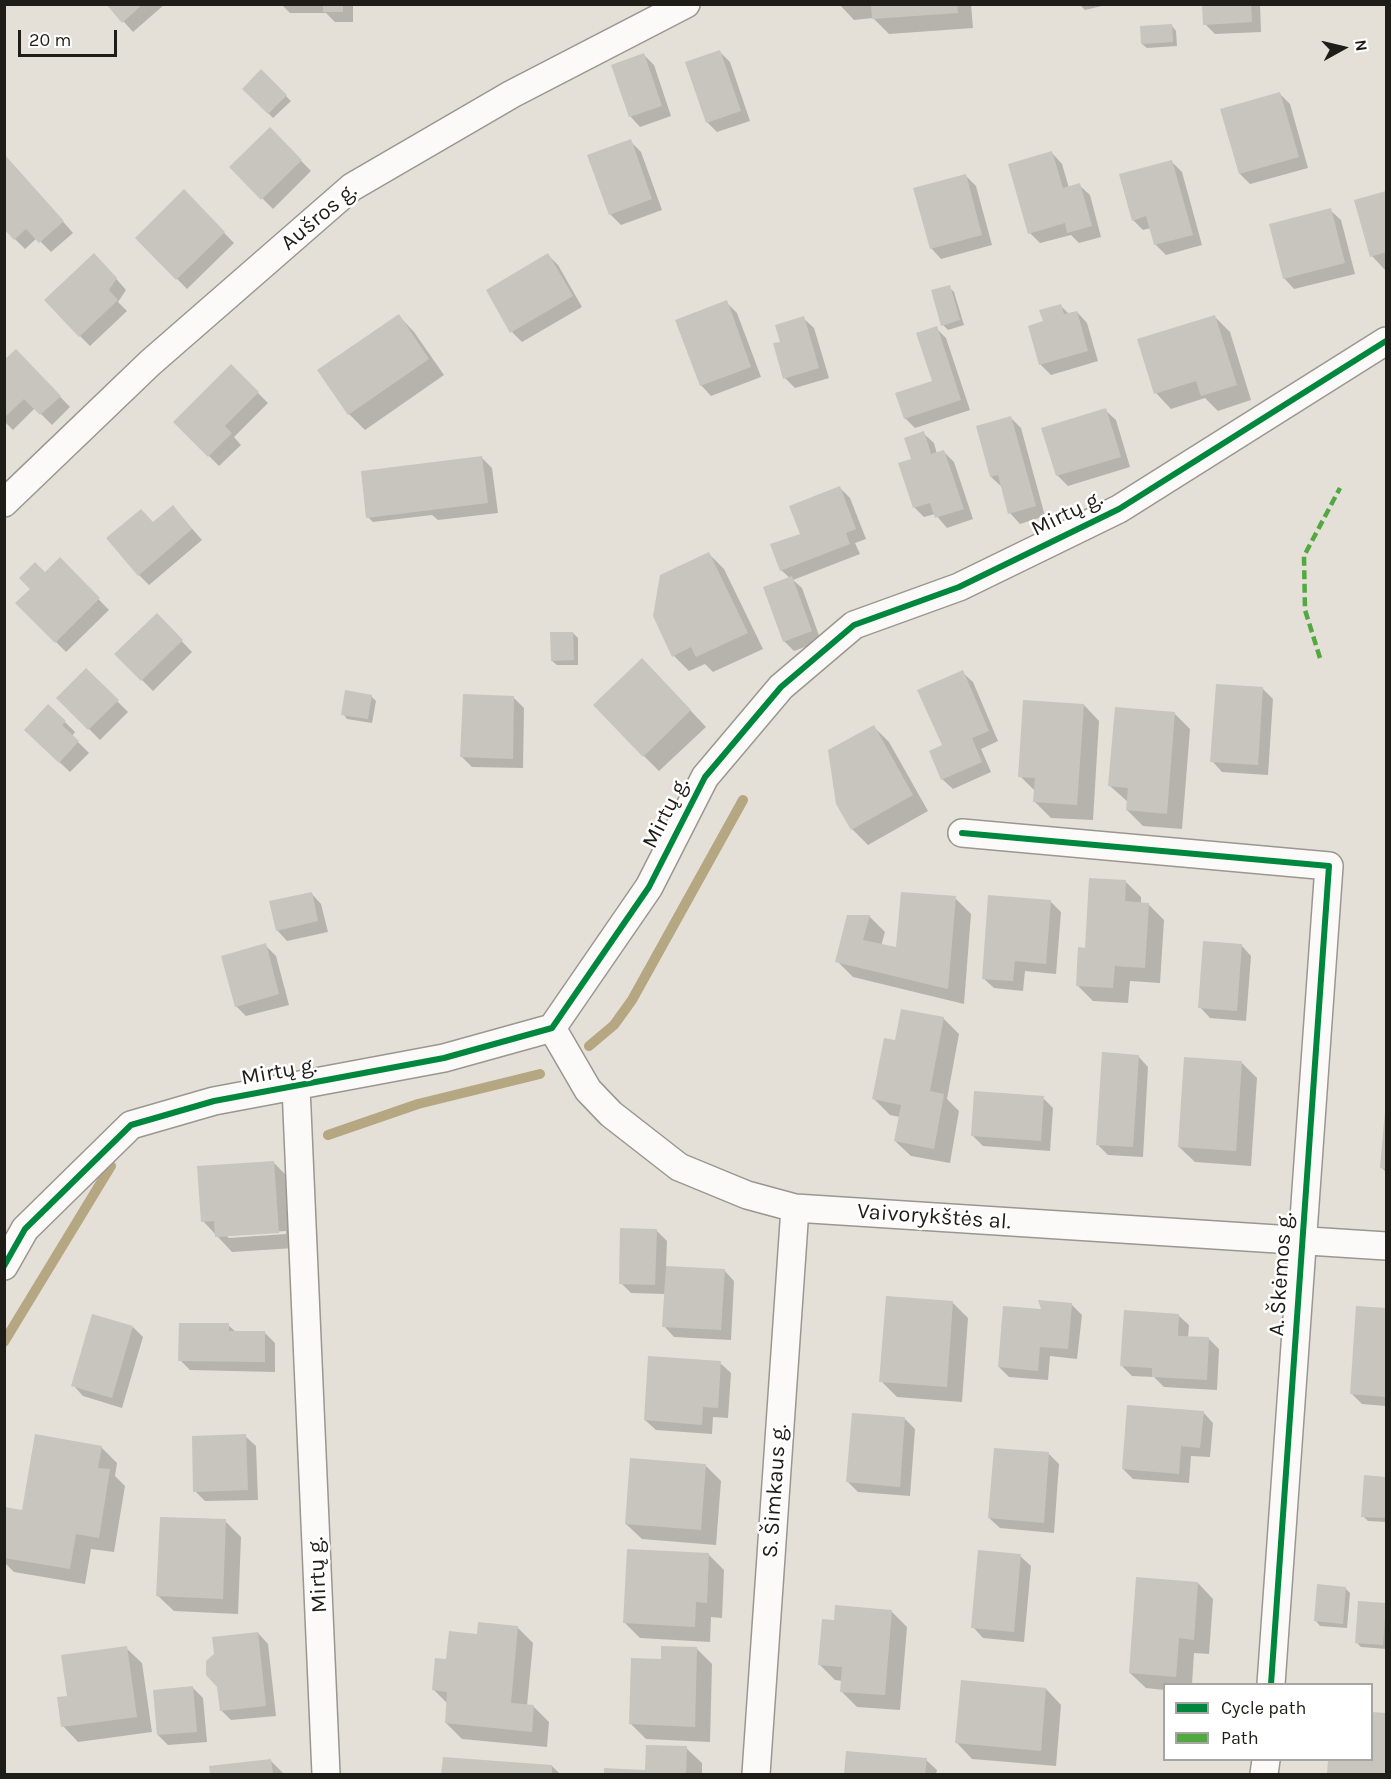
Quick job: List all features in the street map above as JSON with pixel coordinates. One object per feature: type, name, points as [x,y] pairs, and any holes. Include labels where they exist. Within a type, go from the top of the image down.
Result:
[{"type":"street","name":"Aušros g.","points":[[4,502],[150,363],[352,187],[512,94],[686,4]]},
{"type":"street","name":"Mirtų g.","points":[[4,1266],[25,1229],[131,1125],[214,1101],[296,1088],[444,1058],[552,1028],[649,887],[705,777],[781,687],[855,625],[959,587],[1119,509],[1386,341]]},
{"type":"street","name":"A. Škėmos g.","points":[[962,833],[1329,866],[1271,1683]]},
{"type":"street","name":"Vaivorykštės al.","points":[[552,1028],[588,1090],[611,1114],[679,1167],[747,1195],[795,1208],[1386,1246]]},
{"type":"street","name":"Mirtų g.","points":[[296,1088],[326,1774]]},
{"type":"street","name":"S. Šimkaus g.","points":[[756,1774],[795,1208]]},
{"type":"building","points":[[106,4],[143,4],[122,23]]},
{"type":"building","points":[[323,4],[343,4],[343,12],[323,12]]},
{"type":"building","points":[[871,4],[957,4],[958,13],[872,19]]},
{"type":"building","points":[[1202,4],[1251,4],[1252,22],[1203,25]]},
{"type":"building","points":[[1172,24],[1173,42],[1141,44],[1140,26]]},
{"type":"building","points":[[720,50],[741,111],[706,123],[685,62]]},
{"type":"building","points":[[644,53],[662,106],[629,117],[611,65]]},
{"type":"building","points":[[261,69],[287,95],[268,114],[242,89]]},
{"type":"building","points":[[1280,92],[1299,157],[1239,174],[1220,109]]},
{"type":"building","points":[[270,127],[302,160],[261,200],[229,167]]},
{"type":"building","points":[[631,139],[652,199],[609,215],[587,155]]},
{"type":"building","points":[[1052,151],[1063,188],[1080,183],[1092,226],[1067,233],[1065,223],[1028,234],[1008,164]]},
{"type":"building","points":[[4,154],[64,221],[39,243],[26,229],[14,240],[4,229]]},
{"type":"building","points":[[1172,160],[1193,235],[1154,245],[1146,216],[1132,221],[1119,174]]},
{"type":"building","points":[[966,174],[982,235],[930,249],[913,188]]},
{"type":"building","points":[[184,189],[225,232],[176,280],[135,238]]},
{"type":"building","points":[[1386,191],[1386,252],[1370,257],[1354,200]]},
{"type":"building","points":[[1331,208],[1345,263],[1283,279],[1269,224]]},
{"type":"building","points":[[94,253],[117,278],[109,290],[118,300],[79,337],[44,300]]},
{"type":"building","points":[[548,253],[573,296],[510,333],[486,290]]},
{"type":"building","points":[[950,285],[960,320],[941,326],[931,290]]},
{"type":"building","points":[[727,300],[751,367],[700,386],[675,320]]},
{"type":"building","points":[[1061,304],[1064,314],[1077,311],[1088,351],[1039,365],[1028,326],[1043,321],[1039,310]]},
{"type":"building","points":[[399,314],[429,359],[348,415],[317,370]]},
{"type":"building","points":[[1215,315],[1237,385],[1201,396],[1196,381],[1154,394],[1137,339]]},
{"type":"building","points":[[804,316],[819,368],[783,379],[773,343],[780,342],[775,325]]},
{"type":"building","points":[[937,326],[961,400],[904,419],[895,393],[932,381],[916,333]]},
{"type":"building","points":[[16,349],[61,396],[40,415],[24,399],[4,418],[4,360]]},
{"type":"building","points":[[231,364],[259,392],[225,426],[232,433],[208,457],[173,422]]},
{"type":"building","points":[[1106,408],[1121,457],[1056,476],[1041,428]]},
{"type":"building","points":[[1011,416],[1036,506],[1008,514],[998,475],[990,477],[976,426]]},
{"type":"building","points":[[924,431],[931,454],[944,450],[964,509],[935,518],[930,503],[913,508],[898,463],[911,459],[904,438]]},
{"type":"building","points":[[482,456],[488,503],[366,518],[361,471]]},
{"type":"building","points":[[840,486],[856,529],[846,533],[850,544],[780,571],[770,544],[800,534],[789,506]]},
{"type":"building","points":[[173,505],[192,529],[138,576],[106,538],[141,509],[153,522]]},
{"type":"building","points":[[709,552],[748,633],[696,657],[691,647],[672,657],[653,616],[660,575]]},
{"type":"building","points":[[60,557],[100,598],[55,643],[15,603],[30,589],[19,578],[35,562],[45,572]]},
{"type":"building","points":[[792,576],[812,631],[783,642],[763,587]]},
{"type":"building","points":[[157,613],[183,640],[141,681],[114,654]]},
{"type":"building","points":[[550,632],[573,632],[574,660],[551,661]]},
{"type":"building","points":[[642,658],[691,710],[643,757],[593,705]]},
{"type":"building","points":[[86,668],[119,700],[88,730],[56,698]]},
{"type":"building","points":[[963,670],[989,731],[972,738],[982,762],[941,780],[929,751],[942,745],[917,690]]},
{"type":"building","points":[[1216,684],[1263,687],[1258,765],[1210,762]]},
{"type":"building","points":[[345,690],[372,695],[368,719],[341,715]]},
{"type":"building","points":[[463,694],[514,696],[513,759],[460,757]]},
{"type":"building","points":[[1023,700],[1084,704],[1077,805],[1033,802],[1035,778],[1018,777]]},
{"type":"building","points":[[48,704],[66,721],[62,725],[79,741],[59,763],[24,730]]},
{"type":"building","points":[[1115,707],[1175,712],[1167,814],[1126,810],[1128,788],[1108,786]]},
{"type":"building","points":[[874,725],[913,795],[851,830],[836,804],[828,750]]},
{"type":"building","points":[[1089,878],[1126,880],[1125,901],[1149,903],[1145,968],[1115,966],[1113,988],[1076,986],[1078,947],[1085,948]]},
{"type":"building","points":[[312,892],[318,921],[276,931],[269,901]]},
{"type":"building","points":[[901,892],[956,896],[948,989],[835,962],[847,915],[870,915],[863,940],[896,947]]},
{"type":"building","points":[[988,895],[1051,900],[1046,964],[1015,961],[1013,981],[982,979]]},
{"type":"building","points":[[1203,941],[1242,944],[1237,1011],[1198,1008]]},
{"type":"building","points":[[266,943],[279,994],[235,1007],[221,956]]},
{"type":"building","points":[[901,1009],[944,1017],[930,1091],[944,1094],[934,1149],[894,1141],[901,1105],[872,1099],[884,1038],[895,1040]]},
{"type":"building","points":[[1102,1052],[1139,1055],[1133,1147],[1096,1145]]},
{"type":"building","points":[[1184,1057],[1242,1061],[1236,1151],[1178,1147]]},
{"type":"building","points":[[974,1091],[1044,1096],[1041,1141],[971,1136]]},
{"type":"building","points":[[1386,1111],[1386,1169],[1380,1168]]},
{"type":"building","points":[[274,1161],[279,1233],[215,1237],[214,1221],[201,1222],[197,1166]]},
{"type":"building","points":[[620,1228],[657,1229],[655,1285],[619,1284]]},
{"type":"building","points":[[666,1266],[725,1269],[721,1330],[662,1327]]},
{"type":"building","points":[[886,1296],[953,1301],[947,1387],[879,1382]]},
{"type":"building","points":[[1038,1300],[1072,1303],[1068,1349],[1040,1347],[1038,1371],[998,1367],[1003,1306],[1041,1309]]},
{"type":"building","points":[[1356,1306],[1386,1308],[1386,1397],[1350,1394]]},
{"type":"building","points":[[1124,1310],[1179,1314],[1178,1336],[1209,1337],[1207,1380],[1152,1377],[1152,1368],[1120,1366]]},
{"type":"building","points":[[92,1314],[133,1326],[112,1398],[71,1386]]},
{"type":"building","points":[[179,1323],[229,1323],[229,1331],[265,1331],[265,1362],[178,1361]]},
{"type":"building","points":[[648,1356],[721,1361],[718,1408],[703,1407],[702,1425],[644,1420]]},
{"type":"building","points":[[1127,1405],[1204,1411],[1200,1448],[1181,1446],[1179,1474],[1122,1469]]},
{"type":"building","points":[[852,1413],[905,1417],[900,1487],[846,1482]]},
{"type":"building","points":[[35,1434],[102,1446],[98,1468],[110,1469],[99,1538],[76,1534],[70,1569],[4,1558],[5,1507],[22,1510]]},
{"type":"building","points":[[246,1434],[248,1490],[193,1492],[192,1436]]},
{"type":"building","points":[[994,1448],[1049,1452],[1044,1523],[988,1518]]},
{"type":"building","points":[[630,1458],[706,1464],[701,1530],[625,1524]]},
{"type":"building","points":[[1364,1475],[1386,1477],[1386,1518],[1361,1517]]},
{"type":"building","points":[[160,1517],[226,1519],[223,1599],[156,1596]]},
{"type":"building","points":[[627,1549],[709,1553],[707,1603],[696,1602],[695,1627],[623,1623]]},
{"type":"building","points":[[978,1550],[1021,1554],[1014,1632],[971,1628]]},
{"type":"building","points":[[1136,1577],[1198,1582],[1194,1640],[1179,1638],[1176,1677],[1129,1673]]},
{"type":"building","points":[[1317,1584],[1346,1587],[1343,1624],[1314,1621]]},
{"type":"building","points":[[1358,1601],[1386,1603],[1383,1645],[1355,1643]]},
{"type":"building","points":[[835,1605],[892,1610],[885,1695],[840,1692],[842,1667],[818,1665],[822,1619],[834,1620]]},
{"type":"building","points":[[478,1622],[518,1626],[511,1703],[534,1705],[532,1732],[445,1723],[447,1692],[432,1690],[435,1658],[446,1659],[449,1631],[477,1634]]},
{"type":"building","points":[[258,1632],[266,1706],[220,1711],[217,1687],[206,1675],[206,1661],[214,1654],[212,1637]]},
{"type":"building","points":[[127,1646],[137,1717],[61,1727],[57,1697],[67,1696],[61,1655]]},
{"type":"building","points":[[661,1646],[697,1647],[695,1727],[629,1724],[631,1658],[661,1659]]},
{"type":"building","points":[[961,1680],[1046,1688],[1041,1751],[955,1743]]},
{"type":"building","points":[[193,1686],[197,1732],[157,1735],[153,1690]]},
{"type":"building","points":[[1373,1712],[1386,1713],[1386,1774],[1327,1774],[1328,1761],[1373,1761]]},
{"type":"building","points":[[646,1745],[687,1746],[686,1774],[604,1774],[604,1768],[645,1770]]},
{"type":"building","points":[[846,1751],[927,1758],[925,1774],[844,1774]]},
{"type":"building","points":[[443,1757],[552,1765],[552,1774],[441,1774]]},
{"type":"building","points":[[271,1759],[273,1774],[210,1774],[209,1766]]},
{"type":"waterway","points":[[589,1046],[614,1025],[632,1000],[743,800]]},
{"type":"waterway","points":[[328,1135],[418,1104],[540,1074]]},
{"type":"waterway","points":[[4,1342],[111,1166]]},
{"type":"marked path","points":[[1320,658],[1305,610],[1304,556],[1340,488]]},
{"type":"cycle path","points":[[4,1266],[25,1229],[131,1125],[214,1101],[444,1058],[552,1028],[649,887],[705,777],[781,687],[854,625],[959,587],[1119,509],[1386,341]]},
{"type":"cycle path","points":[[962,833],[1329,866],[1271,1683]]}]
